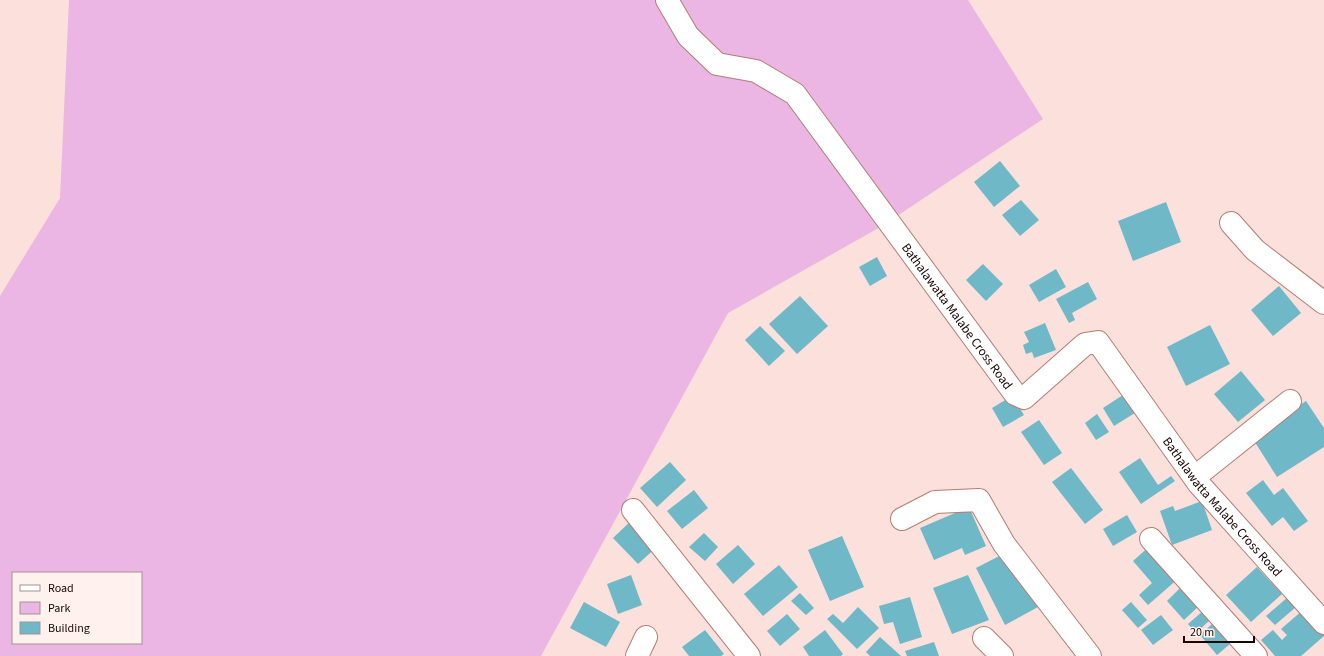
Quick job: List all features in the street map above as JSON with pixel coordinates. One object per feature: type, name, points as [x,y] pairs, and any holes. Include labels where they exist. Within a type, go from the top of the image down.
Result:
[{"type":"street","name":"Bathalawatta Malabe Cross Road","points":[[667,0],[688,36],[717,64],[756,71],[795,94],[1015,394],[1024,398],[1085,344],[1098,342],[1199,484],[1324,623]]},
{"type":"street","points":[[1231,223],[1256,250],[1324,303]]},
{"type":"street","points":[[1195,477],[1290,401]]},
{"type":"street","points":[[902,519],[935,502],[979,500],[1004,544],[1090,656]]},
{"type":"street","points":[[634,510],[749,656]]},
{"type":"street","points":[[1151,539],[1256,656]]},
{"type":"street","points":[[984,638],[1002,656]]},
{"type":"green space","points":[[69,0],[968,0],[1043,119],[882,226],[728,313],[541,656],[0,656],[0,296],[60,198]]},
{"type":"building","points":[[1000,161],[1020,186],[994,207],[974,182]]},
{"type":"building","points":[[1021,200],[1039,220],[1020,236],[1002,215]]},
{"type":"building","points":[[1166,202],[1181,242],[1133,261],[1118,221]]},
{"type":"building","points":[[877,257],[887,276],[870,286],[859,267]]},
{"type":"building","points":[[983,264],[1003,284],[986,301],[966,280]]},
{"type":"building","points":[[1056,269],[1066,287],[1039,302],[1029,285]]},
{"type":"building","points":[[1088,282],[1097,299],[1072,313],[1075,320],[1069,323],[1056,299]]},
{"type":"building","points":[[1279,286],[1301,313],[1273,336],[1251,310]]},
{"type":"building","points":[[800,296],[828,326],[797,354],[769,324]]},
{"type":"building","points":[[1045,323],[1056,350],[1034,358],[1032,352],[1026,354],[1023,345],[1029,342],[1024,332]]},
{"type":"building","points":[[1210,325],[1230,364],[1186,386],[1167,347]]},
{"type":"building","points":[[760,326],[785,351],[769,366],[745,340]]},
{"type":"building","points":[[1241,371],[1265,400],[1238,422],[1214,394]]},
{"type":"building","points":[[1126,393],[1138,411],[1114,426],[1103,408]]},
{"type":"building","points":[[1012,396],[1024,415],[1003,427],[992,408]]},
{"type":"building","points":[[1306,401],[1324,428],[1324,447],[1277,477],[1251,436]]},
{"type":"building","points":[[1097,414],[1109,432],[1096,440],[1085,423]]},
{"type":"building","points":[[1039,420],[1062,453],[1044,465],[1021,432]]},
{"type":"building","points":[[1140,458],[1158,485],[1171,476],[1175,481],[1141,504],[1119,472]]},
{"type":"building","points":[[670,462],[686,480],[657,507],[640,488]]},
{"type":"building","points":[[1071,468],[1103,510],[1085,524],[1052,482]]},
{"type":"building","points":[[1263,480],[1274,495],[1283,488],[1308,521],[1294,531],[1283,517],[1272,526],[1246,493]]},
{"type":"building","points":[[694,490],[708,508],[682,529],[667,511]]},
{"type":"building","points":[[1202,501],[1212,530],[1172,545],[1160,511],[1173,506],[1175,511]]},
{"type":"building","points":[[969,507],[986,546],[965,555],[962,548],[934,560],[920,528]]},
{"type":"building","points":[[1127,515],[1137,532],[1113,546],[1103,529]]},
{"type":"building","points":[[634,518],[659,545],[638,564],[613,538]]},
{"type":"building","points":[[704,533],[718,547],[705,561],[689,547]]},
{"type":"building","points":[[842,536],[864,587],[830,601],[808,550]]},
{"type":"building","points":[[1152,544],[1180,577],[1148,605],[1139,595],[1152,583],[1133,561]]},
{"type":"building","points":[[738,545],[755,564],[733,584],[716,564]]},
{"type":"building","points":[[1009,551],[1038,607],[1005,625],[976,568]]},
{"type":"building","points":[[779,565],[798,587],[763,616],[744,594]]},
{"type":"building","points":[[1257,567],[1282,594],[1251,622],[1226,595]]},
{"type":"building","points":[[631,575],[642,605],[618,614],[607,584]]},
{"type":"building","points":[[968,575],[989,620],[952,634],[933,588]]},
{"type":"building","points":[[1183,585],[1201,604],[1184,620],[1167,601]]},
{"type":"building","points":[[800,593],[814,608],[806,615],[791,601]]},
{"type":"building","points":[[910,597],[922,637],[900,644],[893,622],[884,624],[879,606]]},
{"type":"building","points":[[1288,597],[1296,607],[1275,625],[1266,616]]},
{"type":"building","points":[[584,602],[620,622],[606,647],[570,628]]},
{"type":"building","points":[[1131,602],[1147,620],[1138,628],[1122,610]]},
{"type":"building","points":[[858,607],[879,628],[857,649],[827,619],[833,614],[843,623]]},
{"type":"building","points":[[1303,610],[1324,634],[1324,636],[1301,656],[1275,656],[1261,640],[1273,630],[1282,640],[1287,635],[1281,629]]},
{"type":"building","points":[[1203,611],[1210,620],[1196,633],[1188,624]]},
{"type":"building","points":[[787,614],[800,629],[780,646],[767,631]]},
{"type":"building","points":[[1161,615],[1173,630],[1153,645],[1141,630]]},
{"type":"building","points":[[1212,624],[1230,644],[1217,655],[1200,635]]},
{"type":"building","points":[[705,630],[724,654],[721,656],[689,656],[682,647]]},
{"type":"building","points":[[825,630],[843,654],[841,656],[809,656],[803,647]]},
{"type":"building","points":[[880,637],[901,656],[870,656],[866,652]]},
{"type":"building","points":[[934,642],[939,656],[907,656],[905,651]]}]
